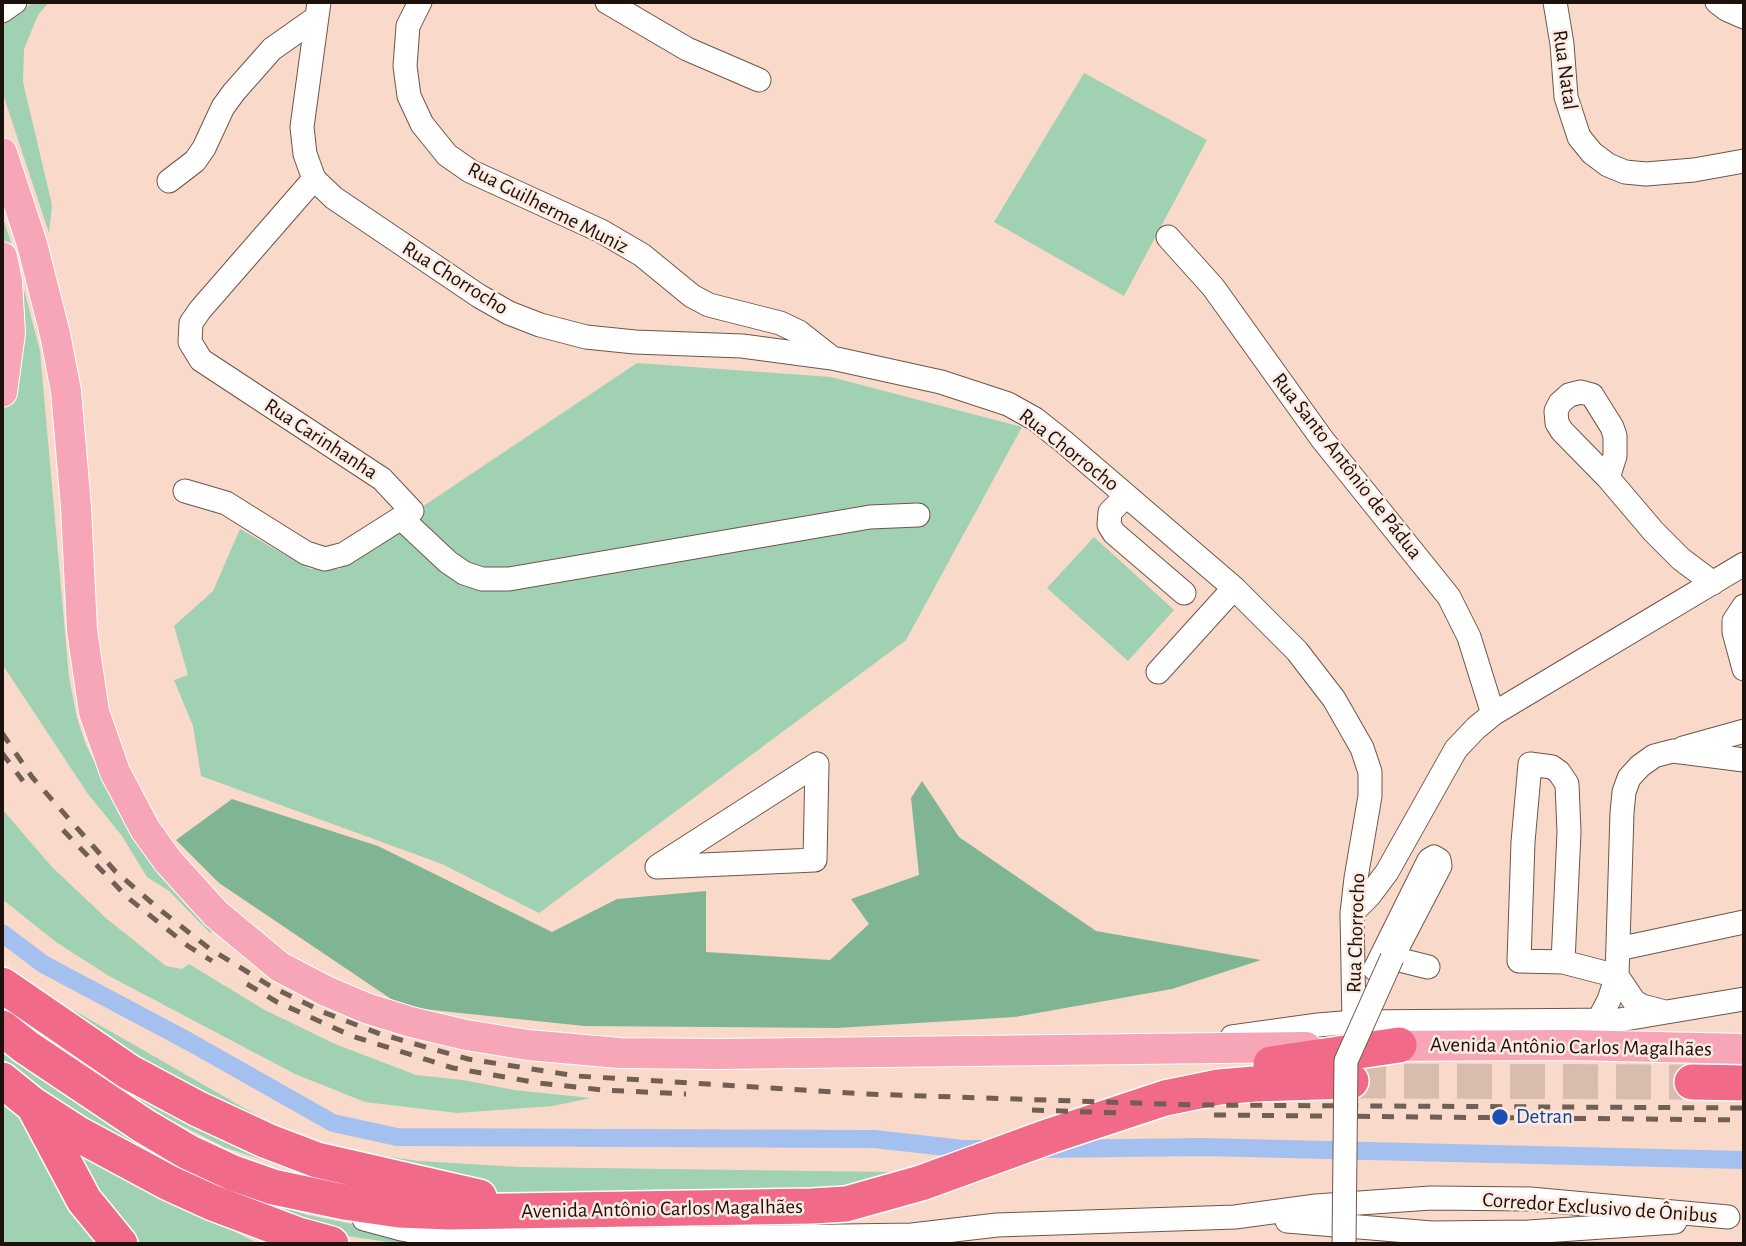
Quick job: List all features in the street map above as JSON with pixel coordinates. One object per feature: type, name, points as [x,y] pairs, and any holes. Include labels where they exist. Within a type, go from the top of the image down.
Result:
[{"type":"highway","points":[[2,985],[129,1072],[210,1115],[267,1141],[317,1160],[540,1211]]},
{"type":"highway","name":"Avenida Antônio Carlos Magalhães","points":[[2,1028],[144,1126],[188,1152],[233,1173],[273,1187],[399,1210],[540,1211],[846,1204],[921,1183],[1150,1103],[1219,1087],[1255,1084],[1349,1098]]},
{"type":"highway","points":[[1150,1103],[1255,1066],[1399,1045]]},
{"type":"highway","points":[[2,1080],[33,1105],[123,1160],[214,1203],[298,1235],[331,1244]]},
{"type":"highway","name":"Avenida Antônio Carlos Magalhães","points":[[1692,1082],[1744,1083]]},
{"type":"highway","points":[[33,1105],[84,1200],[120,1244]]},
{"type":"highway","points":[[214,1203],[280,1244]]},
{"type":"main road","name":"Avenida Antônio Carlos Magalhães","points":[[2,153],[32,244],[55,334],[66,391],[82,630],[94,712],[115,772],[145,829],[168,861],[207,905],[280,967],[326,991],[366,1008],[466,1035],[528,1045],[619,1054],[717,1055],[1399,1045],[1744,1049]]},
{"type":"main road","points":[[2,257],[7,281],[10,333],[2,392]]},
{"type":"street","points":[[2,12],[15,2]]},
{"type":"street","name":"Rua Guilherme Muniz","points":[[420,2],[408,26],[405,66],[410,96],[422,124],[447,155],[470,171],[601,231],[642,255],[692,296],[709,305],[780,323],[799,332],[832,358]]},
{"type":"street","points":[[607,2],[687,49],[758,80]]},
{"type":"street","name":"Rua Natal","points":[[1555,2],[1562,44],[1566,97],[1579,137],[1592,153],[1608,165],[1625,172],[1646,174],[1744,161]]},
{"type":"street","points":[[1717,2],[1744,17]]},
{"type":"street","points":[[314,179],[305,154],[303,127],[317,10]]},
{"type":"street","points":[[169,181],[195,161],[228,99],[272,49],[317,10]]},
{"type":"street","name":"Rua Chorrocho","points":[[314,179],[334,198],[479,296],[509,313],[540,325],[586,337],[635,342],[742,346],[832,358],[941,382],[1008,404],[1054,435],[1234,588],[1297,651],[1334,699],[1362,748],[1370,772],[1370,796],[1353,913],[1354,1022]]},
{"type":"street","name":"Rua Carinhanha","points":[[314,179],[200,310],[191,323],[190,341],[201,360],[382,479],[412,511],[401,518]]},
{"type":"street","name":"Rua Santo Antônio de Pádua","points":[[1168,237],[1213,286],[1322,439],[1449,597],[1469,637],[1493,714]]},
{"type":"street","points":[[1608,478],[1615,457],[1612,427],[1592,395],[1581,392],[1569,395],[1556,411],[1557,423],[1562,431],[1663,541],[1681,559],[1713,583]]},
{"type":"street","points":[[185,491],[226,503],[306,553],[325,559],[344,554],[401,518],[448,562],[464,573],[482,579],[521,576],[870,517],[918,515]]},
{"type":"street","points":[[1126,496],[1110,512],[1109,525],[1114,533],[1184,593]]},
{"type":"street","points":[[1353,913],[1387,872],[1456,749],[1476,728],[1493,714],[1744,564]]},
{"type":"street","points":[[1158,672],[1234,588]]},
{"type":"street","points":[[1744,606],[1734,621],[1734,632],[1744,669]]},
{"type":"street","points":[[1598,1021],[1617,976],[1624,792],[1629,778],[1654,756],[1744,731]]},
{"type":"street","points":[[1673,751],[1744,760]]},
{"type":"street","points":[[817,764],[815,860],[657,867],[749,808],[817,764]]},
{"type":"street","points":[[1563,962],[1569,832],[1567,784],[1552,767],[1530,764],[1523,842],[1519,961],[1563,962],[1617,976],[1634,1001],[1666,1013]]},
{"type":"street","points":[[1618,949],[1744,922]]},
{"type":"street","points":[[1344,1244],[1349,1098],[1346,1061],[1383,964],[1428,967]]},
{"type":"street","points":[[1141,1050],[1318,1025],[1354,1022],[1598,1021],[1666,1013],[1744,999]]},
{"type":"street","name":"Corredor Exclusivo de Ônibus","points":[[273,1187],[334,1210],[401,1229],[446,1237],[502,1241],[912,1235],[997,1225],[1235,1217],[1316,1206],[1432,1198],[1530,1199],[1728,1217],[1582,1230],[1474,1233],[1432,1233],[1235,1217]]},
{"type":"street","points":[[1344,1212],[1517,1221],[1522,1216],[1517,1210],[1410,1211]]},
{"type":"street","name":"Corredor Exclusivo de Ônibus","points":[[933,1244],[1048,1223]]},
{"type":"green space","points":[[34,2],[49,2],[38,15],[24,49],[23,82],[52,205],[49,233],[2,91],[2,25]]},
{"type":"green space","points":[[1084,73],[1207,140],[1124,296],[994,222]]},
{"type":"green space","points":[[2,215],[40,351],[69,677],[77,718],[86,745],[119,810],[215,929],[210,933],[169,891],[147,877],[122,836],[88,794],[2,664]]},
{"type":"green space","points":[[637,363],[831,377],[1022,427],[906,640],[539,913],[442,864],[201,776],[193,726],[174,680],[188,675],[174,626],[213,591],[240,529],[310,569],[339,569],[407,517]]},
{"type":"green space","points":[[1094,537],[1174,610],[1128,661],[1047,588]]},
{"type":"green space","points":[[922,781],[959,837],[1096,931],[1261,960],[1172,989],[1015,1017],[837,1028],[584,1026],[403,1007],[219,883],[176,840],[232,799],[378,846],[552,932],[617,899],[706,891],[706,952],[830,960],[869,924],[851,899],[919,875],[911,798]]},
{"type":"green space","points":[[2,809],[52,867],[107,919],[166,966],[182,969],[189,964],[263,1009],[335,1044],[416,1075],[463,1080],[514,1090],[591,1098],[553,1106],[457,1113],[365,1102],[295,1074],[109,976],[56,942],[2,899]]},
{"type":"green space","points":[[30,988],[286,1132],[325,1148],[419,1161],[520,1167],[892,1172],[842,1187],[472,1194],[374,1189],[318,1179],[224,1147],[167,1118],[116,1086],[38,1034],[2,1004]]},
{"type":"green space","points":[[2,1043],[240,1192],[307,1215],[452,1244],[401,1244],[348,1236],[303,1222],[202,1181],[87,1119],[29,1080],[2,1058]]},
{"type":"green space","points":[[2,1105],[64,1145],[259,1244],[2,1244]]},
{"type":"waterway","points":[[2,933],[43,964],[188,1041],[333,1123],[397,1137],[874,1139],[963,1149],[988,1149]]},
{"type":"waterway","points":[[1044,1149],[1202,1147],[1744,1160]]},
{"type":"tunnel","points":[[1351,1081],[1692,1082]]},
{"type":"railway","points":[[2,733],[32,777],[115,871],[210,949],[272,987],[323,1012],[380,1034],[468,1059],[577,1076],[865,1094],[1195,1105],[1744,1108]]},
{"type":"railway","points":[[2,753],[23,781]]},
{"type":"railway","points":[[63,830],[127,897],[188,946],[212,961]]},
{"type":"railway","points":[[247,984],[277,1002],[352,1036],[453,1068],[539,1083],[603,1090],[686,1094]]},
{"type":"railway","points":[[1032,1110],[1120,1113]]},
{"type":"railway","points":[[1214,1115],[1744,1120]]},
{"type":"place","name":"Detran","points":[[1500,1117]]}]
